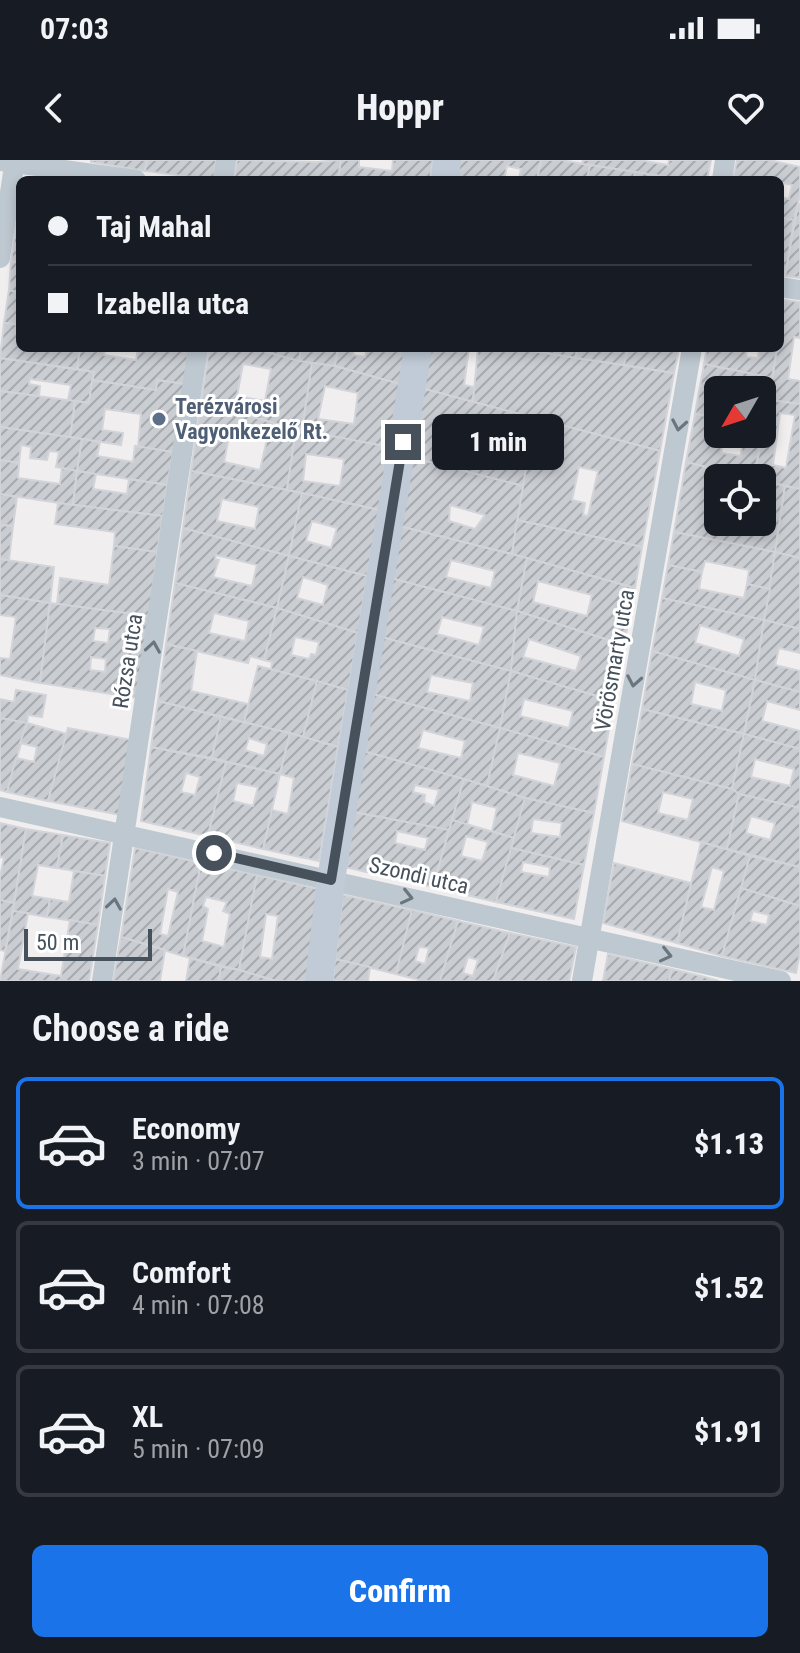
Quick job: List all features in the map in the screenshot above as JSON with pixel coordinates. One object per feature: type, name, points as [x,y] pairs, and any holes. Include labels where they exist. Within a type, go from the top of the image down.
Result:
[{"type":"street","points":[[0,258],[10,161],[109,176]]},
{"type":"street","name":"Rózsa utca","points":[[102,981],[197,352]]},
{"type":"street","points":[[319,981],[331,880],[417,352]]},
{"type":"street","name":"Vörösmarty utca","points":[[582,981],[691,352]]},
{"type":"street","name":"Szondi utca","points":[[0,807],[781,981]]},
{"type":"building","points":[[91,160],[147,160],[145,171]]},
{"type":"building","points":[[147,160],[216,160],[214,176],[145,171]]},
{"type":"building","points":[[237,160],[341,160],[339,176],[235,176]]},
{"type":"building","points":[[341,160],[359,160],[359,167],[392,171],[393,160],[433,160],[431,176],[339,176]]},
{"type":"building","points":[[457,160],[541,160],[538,176],[520,176],[521,169],[507,166],[505,176],[455,176]]},
{"type":"building","points":[[541,160],[590,165],[588,176],[538,176]]},
{"type":"building","points":[[583,160],[639,160],[668,165],[669,160],[711,160],[708,176],[660,176],[582,164]]},
{"type":"building","points":[[737,160],[769,160],[800,167],[800,195],[794,220],[784,219],[784,198],[789,199],[792,185],[784,183],[784,176],[734,176]]},
{"type":"building","points":[[590,165],[635,172],[634,176],[588,176]]},
{"type":"building","points":[[635,172],[660,176],[634,176]]},
{"type":"building","points":[[800,204],[800,278],[785,276]]},
{"type":"building","points":[[784,218],[794,220],[784,276]]},
{"type":"building","points":[[16,227],[16,262],[11,261]]},
{"type":"building","points":[[11,261],[16,262],[16,292],[9,290]]},
{"type":"building","points":[[9,290],[16,292],[16,324],[4,323]]},
{"type":"building","points":[[784,300],[800,302],[800,338],[794,337],[788,379],[800,381],[800,404],[776,401],[776,376],[773,376],[776,352],[784,352]]},
{"type":"building","points":[[4,323],[16,324],[16,352],[79,352],[77,369],[0,358]]},
{"type":"building","points":[[79,352],[104,352],[104,355],[136,360],[137,352],[188,352],[184,384],[157,380],[156,390],[92,380],[94,372],[77,369]]},
{"type":"building","points":[[208,352],[268,352],[312,363],[302,431],[201,403]],"holes":[[[243,364],[271,369],[265,401],[237,396]]]},
{"type":"building","points":[[266,352],[300,352],[299,361]]},
{"type":"building","points":[[300,352],[337,352],[335,366],[299,361]]},
{"type":"building","points":[[337,352],[353,352],[353,355],[365,357],[366,352],[405,352],[400,384],[335,366]]},
{"type":"building","points":[[426,352],[468,352],[464,385],[474,387],[473,402],[421,388]]},
{"type":"building","points":[[478,352],[539,352],[674,373],[660,451],[473,402]]},
{"type":"building","points":[[541,352],[577,352],[576,358]]},
{"type":"building","points":[[577,352],[627,352],[624,365],[576,358]]},
{"type":"building","points":[[627,352],[678,352],[674,373],[624,365]]},
{"type":"building","points":[[706,352],[747,352],[746,357],[758,358],[759,352],[776,352],[772,376],[704,364]]},
{"type":"building","points":[[0,358],[94,372],[89,403],[68,400],[71,385],[30,379],[29,384],[40,386],[39,396],[0,391]]},
{"type":"building","points":[[312,363],[335,366],[400,384],[389,447],[302,431]],"holes":[[[325,386],[358,393],[354,424],[318,419]]]},
{"type":"building","points":[[704,364],[762,376],[704,376],[704,416],[695,414]]},
{"type":"building","name":"Terézvárosi Vagyonkezelő Rt.","points":[[92,380],[156,390],[157,380],[184,384],[173,452],[138,447],[141,414],[105,409],[102,430],[123,433],[121,445],[70,437],[75,401],[89,403]]},
{"type":"building","points":[[421,388],[535,418],[523,486],[410,457]],"holes":[[[467,424],[508,433],[504,462],[462,450]]]},
{"type":"building","points":[[0,391],[75,401],[70,437],[0,427]]},
{"type":"building","points":[[776,401],[800,404],[800,489],[776,483],[776,466],[786,468],[795,415],[780,413],[776,443]]},
{"type":"building","points":[[201,403],[296,429],[287,490],[191,471]],"holes":[[[230,431],[267,439],[260,470],[224,462]]]},
{"type":"building","points":[[695,414],[704,416],[704,448],[722,448],[721,453],[741,456],[742,448],[759,448],[757,464],[704,466],[686,462]]},
{"type":"building","points":[[535,418],[660,451],[642,547],[517,520]],"holes":[[[579,467],[598,471],[588,516],[583,515],[585,503],[572,500]]]},
{"type":"building","points":[[0,427],[82,439],[77,471],[56,467],[59,452],[49,451],[47,460],[30,458],[31,447],[21,445],[19,463],[0,460]]},
{"type":"building","points":[[296,429],[389,447],[379,510],[287,490]],"holes":[[[306,454],[344,459],[340,486],[303,481]]]},
{"type":"building","points":[[82,439],[100,442],[97,456],[133,462],[135,446],[173,452],[167,485],[77,471]]},
{"type":"building","points":[[760,448],[775,448],[773,464],[757,464]]},
{"type":"building","points":[[410,457],[523,486],[512,554],[399,526]],"holes":[[[450,505],[485,515],[475,529],[449,521]]]},
{"type":"building","points":[[0,460],[19,463],[18,478],[60,484],[62,468],[77,471],[73,505],[0,494]]},
{"type":"building","points":[[686,462],[704,466],[704,536],[776,536],[776,484],[785,486],[775,552],[674,532]]},
{"type":"building","points":[[77,471],[96,474],[93,489],[127,494],[129,479],[167,485],[163,516],[73,505]]},
{"type":"building","points":[[191,471],[302,493],[289,556],[183,528]],"holes":[[[222,499],[259,507],[255,529],[217,521]]]},
{"type":"building","points":[[785,486],[800,489],[800,558],[775,552]]},
{"type":"building","points":[[302,493],[379,510],[367,576],[289,556]],"holes":[[[312,521],[337,528],[331,548],[306,541]]]},
{"type":"building","points":[[0,494],[17,497],[13,526],[0,525]]},
{"type":"building","points":[[58,503],[163,516],[157,552],[114,546],[115,532],[55,524]]},
{"type":"building","points":[[517,520],[642,547],[635,588],[512,554]]},
{"type":"building","points":[[0,525],[13,526],[9,560],[0,559]]},
{"type":"building","points":[[399,526],[527,558],[517,611],[390,578]],"holes":[[[451,560],[495,571],[491,588],[446,577]]]},
{"type":"building","points":[[183,528],[289,556],[277,608],[175,583]],"holes":[[[216,555],[257,565],[252,586],[213,577],[219,560],[215,559]]]},
{"type":"building","points":[[674,532],[775,552],[770,589],[747,584],[749,570],[705,561],[702,572],[668,565]]},
{"type":"building","points":[[114,546],[157,552],[149,616],[57,604],[60,578],[109,585]]},
{"type":"building","points":[[775,552],[800,558],[800,629],[764,620]]},
{"type":"building","points":[[289,556],[367,576],[358,633],[277,608]],"holes":[[[303,577],[328,585],[323,605],[297,598]]]},
{"type":"building","points":[[527,558],[635,588],[624,645],[517,611]],"holes":[[[538,581],[592,595],[587,616],[533,602]]]},
{"type":"building","points":[[0,559],[54,567],[50,603],[0,595]]},
{"type":"building","points":[[668,565],[702,572],[699,589],[744,598],[747,584],[770,589],[764,620],[662,598]]},
{"type":"building","points":[[390,578],[517,611],[511,671],[381,637]],"holes":[[[442,617],[484,627],[479,645],[437,634]]]},
{"type":"building","points":[[175,583],[277,608],[264,660],[250,656],[248,663],[166,644]],"holes":[[[214,613],[249,621],[245,641],[209,633]]]},
{"type":"building","points":[[0,595],[50,603],[40,683],[0,675],[0,658],[10,659],[16,617],[0,615]]},
{"type":"building","points":[[662,598],[764,620],[755,680],[652,651]],"holes":[[[700,625],[744,639],[739,656],[695,643]]]},
{"type":"building","points":[[50,603],[149,616],[138,698],[40,683]],"holes":[[[95,628],[110,629],[108,643],[93,641]],[[91,657],[106,659],[105,672],[90,670]]]},
{"type":"building","points":[[277,608],[358,633],[348,690],[271,670],[272,662],[264,660]],"holes":[[[295,637],[319,642],[316,655],[311,654],[309,659],[291,655]]]},
{"type":"building","points":[[517,611],[624,645],[614,701],[511,671]],"holes":[[[529,639],[581,656],[576,671],[523,657]]]},
{"type":"building","points":[[764,620],[800,629],[800,653],[779,648],[775,665],[800,671],[800,692],[755,680]]},
{"type":"building","points":[[381,637],[511,671],[500,728],[372,694]],"holes":[[[431,675],[473,683],[470,701],[427,692]]]},
{"type":"building","points":[[166,644],[197,651],[191,691],[248,704],[244,722],[158,701]]},
{"type":"building","points":[[652,651],[755,680],[744,734],[642,709]],"holes":[[[695,682],[726,690],[722,711],[691,704]]]},
{"type":"building","points":[[258,666],[317,681],[303,737],[244,722]]},
{"type":"building","points":[[511,671],[614,701],[604,757],[500,728]],"holes":[[[524,699],[573,711],[569,728],[520,716]]]},
{"type":"building","points":[[755,680],[800,692],[800,710],[767,701],[762,721],[800,731],[800,749],[744,734]]},
{"type":"building","points":[[317,681],[348,690],[338,747],[303,737]]},
{"type":"building","points":[[16,690],[46,695],[42,717],[28,715],[27,723],[0,718],[0,699],[14,702]]},
{"type":"building","points":[[372,694],[500,728],[487,786],[363,751]],"holes":[[[423,730],[465,741],[461,758],[418,748]]]},
{"type":"building","points":[[158,701],[221,717],[212,758],[151,747]]},
{"type":"building","points":[[642,709],[744,734],[732,789],[632,764]]},
{"type":"building","points":[[221,717],[290,733],[280,774],[212,758]],"holes":[[[249,738],[267,744],[264,756],[245,750]]]},
{"type":"building","points":[[0,718],[27,723],[7,792],[0,790]]},
{"type":"building","points":[[27,723],[67,734],[48,801],[7,792],[16,758],[34,762],[37,747],[20,743]]},
{"type":"building","points":[[68,728],[132,740],[121,815],[48,801]]},
{"type":"building","points":[[500,728],[604,757],[594,813],[487,786]],"holes":[[[518,753],[560,763],[554,786],[513,775]]]},
{"type":"building","points":[[290,733],[338,747],[319,861],[263,849],[272,810],[288,814],[294,778],[280,774]]},
{"type":"building","points":[[744,734],[800,749],[800,808],[739,794],[732,789]],"holes":[[[755,759],[794,769],[790,786],[751,777]]]},
{"type":"building","points":[[151,747],[226,762],[208,836],[141,821]],"holes":[[[186,773],[200,777],[195,795],[181,792]]]},
{"type":"building","points":[[363,751],[464,779],[449,830],[353,812]],"holes":[[[415,785],[439,790],[434,806],[424,802],[425,795],[413,792]]]},
{"type":"building","points":[[226,762],[280,774],[263,849],[208,836]],"holes":[[[237,783],[258,787],[253,806],[233,801]]]},
{"type":"building","points":[[632,764],[732,789],[739,794],[727,849],[622,821]],"holes":[[[663,792],[693,799],[688,820],[658,813]]]},
{"type":"building","points":[[464,779],[525,798],[514,838],[492,831],[497,808],[472,802],[467,825],[452,820]]},
{"type":"building","points":[[739,794],[800,808],[800,867],[727,849]],"holes":[[[751,816],[775,823],[770,840],[746,833]]]},
{"type":"building","points":[[525,798],[594,813],[584,865],[511,848]],"holes":[[[533,819],[562,823],[560,837],[531,833]]]},
{"type":"building","points":[[353,812],[449,830],[433,887],[344,867]],"holes":[[[397,831],[428,838],[425,850],[395,843]]]},
{"type":"building","points":[[452,820],[514,838],[496,902],[433,887]],"holes":[[[466,836],[488,842],[482,861],[461,856]]]},
{"type":"building","points":[[0,823],[26,829],[14,903],[0,900],[4,858],[0,857]]},
{"type":"building","points":[[26,829],[63,835],[57,868],[38,865],[32,896],[50,899],[47,917],[13,911]]},
{"type":"building","points":[[63,835],[110,843],[105,876],[57,868]]},
{"type":"building","points":[[701,842],[750,856],[722,956],[677,943]],"holes":[[[712,867],[724,871],[714,910],[701,907]]]},
{"type":"building","points":[[135,848],[201,863],[183,956],[121,937]],"holes":[[[168,889],[178,892],[168,936],[160,934]]]},
{"type":"building","points":[[511,848],[584,865],[574,919],[496,902]],"holes":[[[523,862],[550,867],[549,877],[521,872]]]},
{"type":"building","points":[[750,856],[800,867],[800,906],[741,888]]},
{"type":"building","points":[[201,863],[257,875],[239,970],[183,956]],"holes":[[[206,897],[227,902],[223,911],[230,914],[224,947],[202,941],[208,909],[203,906]]]},
{"type":"building","points":[[614,863],[691,883],[677,943],[603,923]]},
{"type":"building","points":[[74,871],[105,876],[98,925],[47,917],[50,899],[69,902]]},
{"type":"building","points":[[257,875],[318,889],[307,981],[276,981],[239,970]],"holes":[[[266,914],[278,916],[272,959],[260,957]]]},
{"type":"building","points":[[741,888],[800,906],[800,953],[796,973],[722,956]],"holes":[[[753,911],[769,915],[767,925],[750,921]]]},
{"type":"building","points":[[343,895],[412,910],[396,974],[335,959]]},
{"type":"building","points":[[0,900],[14,903],[5,951],[0,950]]},
{"type":"building","points":[[412,910],[458,921],[440,981],[423,981],[396,974]],"holes":[[[419,947],[429,948],[425,964],[415,961]]]},
{"type":"building","points":[[13,911],[28,913],[18,969],[61,976],[70,920],[98,925],[89,981],[0,981]]},
{"type":"building","points":[[458,921],[510,933],[493,981],[440,981]],"holes":[[[468,957],[478,960],[473,976],[463,973]]]},
{"type":"building","points":[[510,933],[576,947],[569,981],[493,981]]},
{"type":"building","points":[[121,937],[165,950],[160,981],[113,981]]},
{"type":"building","points":[[608,954],[672,969],[669,981],[603,981]]},
{"type":"building","points":[[190,958],[221,967],[219,981],[186,981]]},
{"type":"building","points":[[335,959],[370,967],[368,981],[333,981]]},
{"type":"building","points":[[221,967],[239,970],[276,981],[219,981]]},
{"type":"building","points":[[672,969],[701,976],[719,981],[669,981]]},
{"type":"place","name":"Terézvárosi Vagyonkezelő Rt.","points":[[159,419]]},
{"type":"route","points":[[214,853],[331,880],[403,442]]}]
